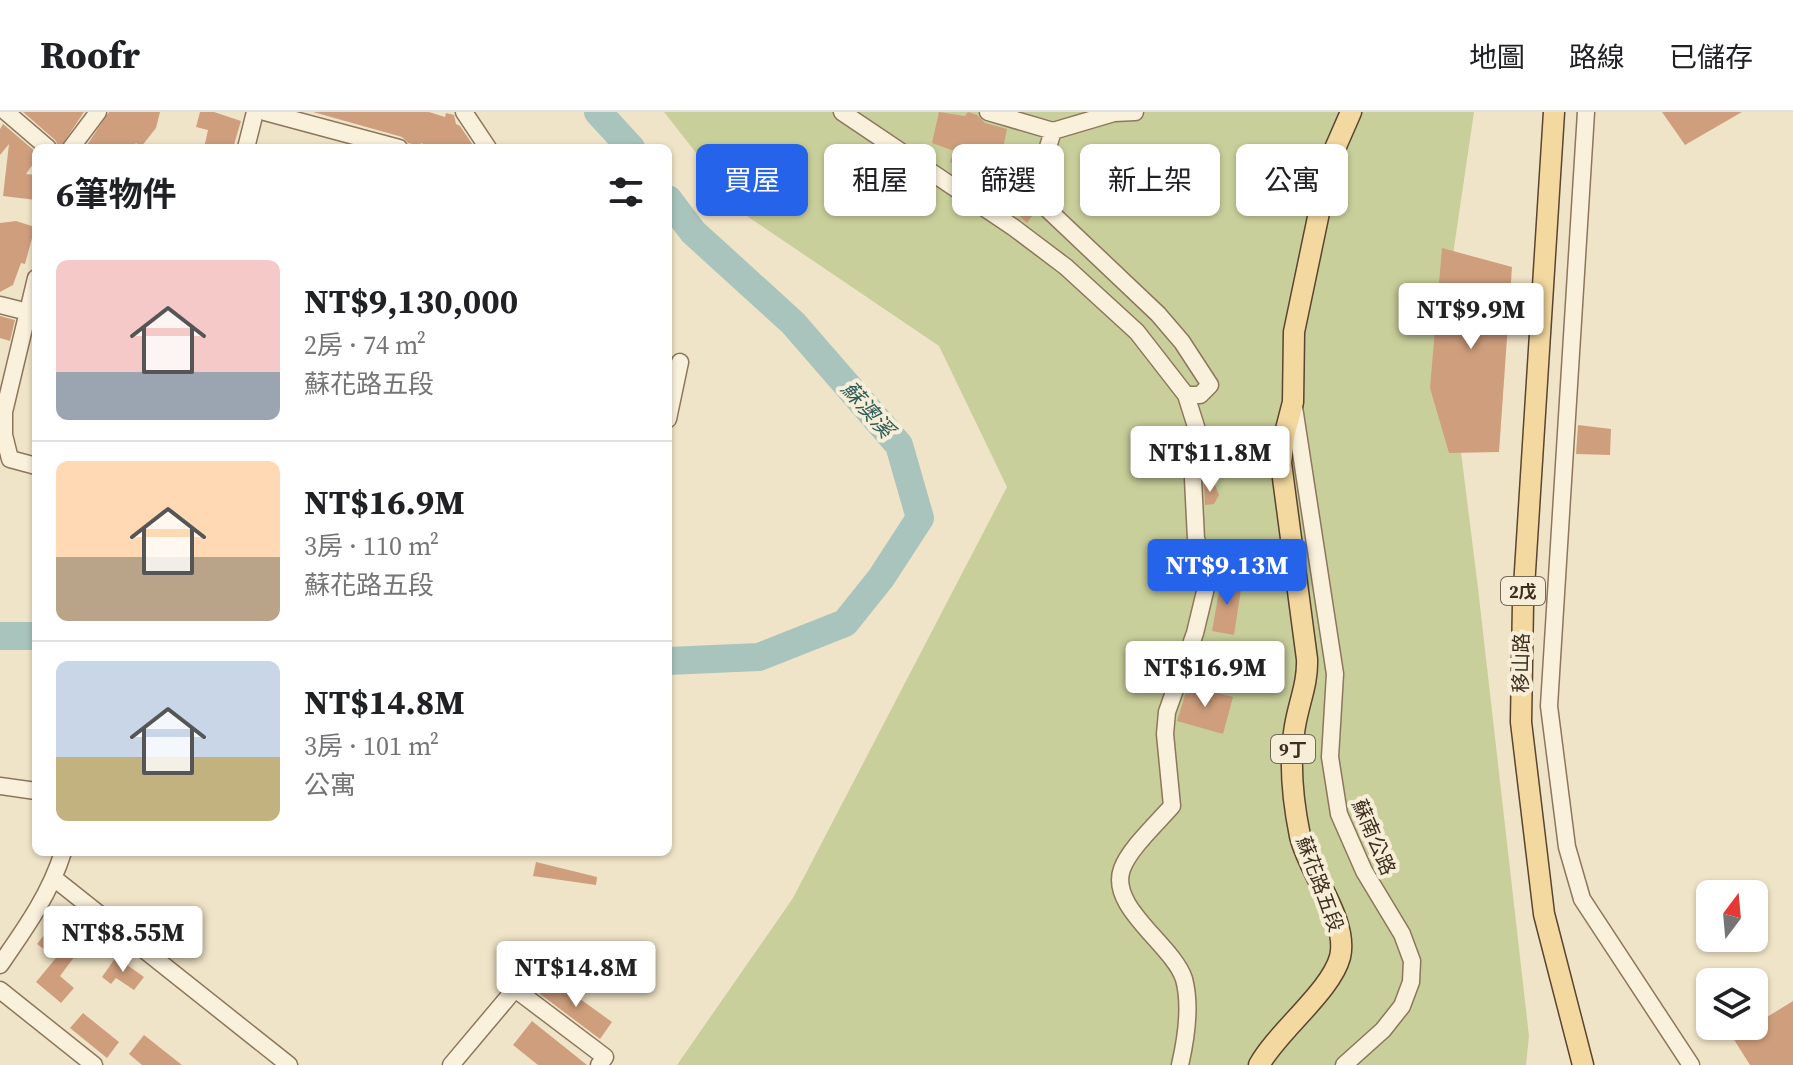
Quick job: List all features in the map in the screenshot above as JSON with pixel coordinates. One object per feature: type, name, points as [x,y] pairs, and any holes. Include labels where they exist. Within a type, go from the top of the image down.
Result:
[{"type":"main road","name":"蘇花路五段","points":[[1259,1065],[1268,1049],[1314,999],[1335,969],[1341,950],[1340,931],[1300,838],[1293,744],[1308,678],[1281,463],[1293,402],[1294,332],[1330,160],[1351,112]]},
{"type":"main road","name":"移山路","points":[[1554,112],[1523,603],[1521,722],[1544,914],[1583,1065]]},
{"type":"street","points":[[6,112],[43,144]]},
{"type":"street","points":[[74,144],[98,112]]},
{"type":"street","points":[[247,144],[255,112]]},
{"type":"street","points":[[265,112],[384,144]]},
{"type":"street","points":[[464,112],[485,144]]},
{"type":"street","points":[[842,112],[1013,227],[1066,267],[1137,332],[1186,395],[1200,445],[1193,479],[1196,539],[1210,571],[1195,633],[1167,712],[1165,734],[1172,806],[1121,870],[1122,884],[1132,913],[1167,950],[1183,978],[1187,1013],[1180,1065]]},
{"type":"street","points":[[988,112],[1053,131],[1114,113],[1135,112]]},
{"type":"street","points":[[1586,112],[1549,706],[1567,847],[1582,899],[1691,1065]]},
{"type":"street","points":[[1053,131],[1038,179],[1042,204],[1142,297],[1182,342],[1210,385],[1200,395],[1186,395]]},
{"type":"street","points":[[0,305],[32,313],[2,411],[10,459],[32,465]]},
{"type":"street","points":[[672,400],[680,362]]},
{"type":"street","name":"蘇南公路","points":[[1293,402],[1335,674],[1330,757],[1339,814],[1364,871],[1402,934],[1412,961],[1411,982],[1402,1006],[1383,1030],[1344,1065]]},
{"type":"street","points":[[0,786],[32,790]]},
{"type":"street","points":[[0,965],[55,879],[62,856]]},
{"type":"street","points":[[55,879],[289,1065]]},
{"type":"street","points":[[451,1065],[515,989],[605,1057],[599,1065]]},
{"type":"street","points":[[0,990],[94,1065]]},
{"type":"green space","points":[[664,112],[1474,112],[1444,316],[1529,1036],[1526,1065],[677,1065],[793,898],[1007,487],[939,346],[747,216],[808,216],[808,144],[696,144],[696,153]]},
{"type":"building","points":[[23,112],[84,112],[63,144]]},
{"type":"building","points":[[109,112],[160,112],[156,128],[143,144],[88,144]]},
{"type":"building","points":[[200,112],[214,112],[241,121],[234,144],[205,144],[208,130],[196,127]]},
{"type":"building","points":[[313,112],[429,112],[445,117],[446,113],[454,115],[456,124],[472,144],[412,144],[402,137]]},
{"type":"building","points":[[939,112],[965,116],[968,112],[985,123],[1007,129],[1004,144],[952,144],[952,150],[932,143]]},
{"type":"building","points":[[1662,112],[1742,112],[1685,145]]},
{"type":"building","points":[[3,124],[32,149],[32,166],[26,174],[32,175],[32,200],[3,196],[9,144],[0,155],[0,129]]},
{"type":"building","points":[[1020,216],[1032,216],[1027,223]]},
{"type":"building","points":[[16,221],[32,226],[32,238],[25,264],[21,263],[13,285],[0,292],[0,223]]},
{"type":"building","points":[[1442,248],[1512,267],[1499,452],[1449,453],[1430,388]]},
{"type":"building","points":[[0,316],[15,320],[10,341],[0,338]]},
{"type":"building","points":[[1578,425],[1611,429],[1610,455],[1576,454]]},
{"type":"building","points":[[1204,483],[1215,485],[1219,495],[1214,504],[1205,505]]},
{"type":"building","points":[[1221,580],[1242,583],[1234,635],[1212,631]]},
{"type":"building","points":[[1188,685],[1233,697],[1223,734],[1177,721]]},
{"type":"building","points":[[536,862],[597,877],[596,885],[533,876]]},
{"type":"building","points":[[51,926],[81,948],[60,976],[74,988],[61,1003],[36,982],[56,958],[37,944]]},
{"type":"building","points":[[116,957],[144,977],[134,990],[116,978],[111,984],[102,977]]},
{"type":"building","points":[[551,978],[612,1022],[600,1039],[540,994]]},
{"type":"building","points":[[1793,1001],[1793,1065],[1750,1065],[1734,1040],[1768,1040],[1768,1016]]},
{"type":"building","points":[[83,1013],[119,1042],[107,1058],[70,1028]]},
{"type":"building","points":[[532,1021],[587,1065],[538,1065],[513,1045]]},
{"type":"building","points":[[144,1035],[182,1065],[142,1065],[129,1054]]},
{"type":"waterway","name":"蘇澳溪","points":[[598,112],[627,144]]},
{"type":"waterway","name":"蘇澳溪","points":[[672,204],[693,232],[793,323],[899,445],[920,518],[881,578],[845,623],[759,657],[672,661]]},
{"type":"waterway","name":"蘇澳溪","points":[[0,636],[32,636]]}]
